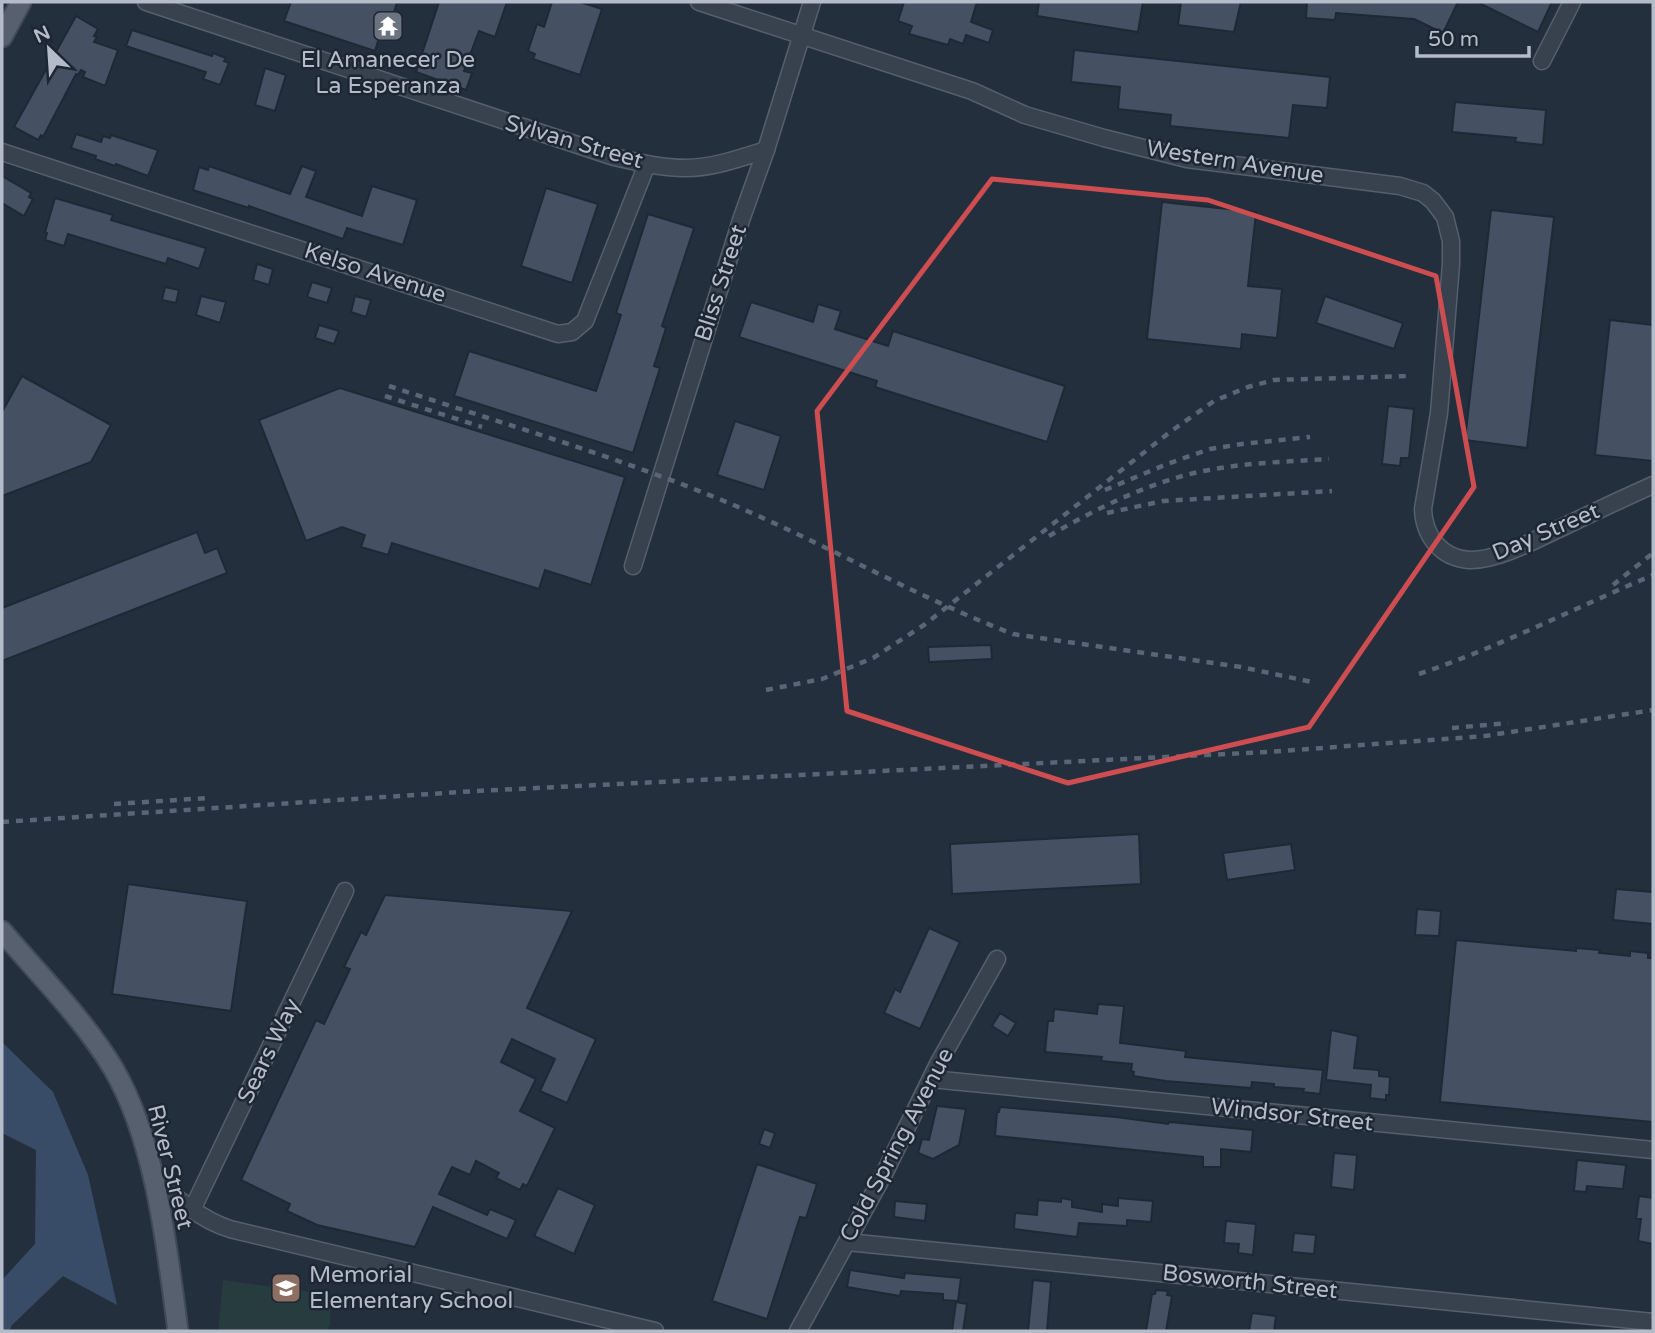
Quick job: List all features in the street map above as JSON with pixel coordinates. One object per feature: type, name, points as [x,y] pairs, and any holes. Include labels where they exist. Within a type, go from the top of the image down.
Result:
[{"type":"main road","points":[[2,37],[21,2]]},
{"type":"main road","name":"River Street","points":[[2,931],[74,1016],[112,1067],[125,1090],[152,1176],[164,1234],[178,1331]]},
{"type":"street","name":"Sylvan Street","points":[[146,2],[588,150],[675,168],[698,167],[766,150]]},
{"type":"street","name":"Western Avenue","points":[[699,2],[972,91],[1025,115],[1163,153],[1187,159],[1400,186],[1423,193],[1433,201],[1445,218],[1451,248],[1439,412],[1429,467]]},
{"type":"street","name":"Bliss Street","points":[[633,566],[812,2]]},
{"type":"street","points":[[1542,61],[1572,2]]},
{"type":"street","name":"Kelso Avenue","points":[[2,152],[558,334],[572,332],[584,321],[647,164]]},
{"type":"street","name":"Day Street","points":[[1429,467],[1423,509],[1427,531],[1440,548],[1454,556],[1470,560],[1514,548],[1653,485]]},
{"type":"street","name":"Sears Way","points":[[192,1210],[345,891]]},
{"type":"street","name":"Cold Spring Avenue","points":[[797,1331],[884,1174],[931,1079],[997,958]]},
{"type":"street","name":"Windsor Street","points":[[931,1079],[1653,1150]]},
{"type":"street","points":[[152,1176],[192,1210],[215,1224],[230,1229],[655,1331]]},
{"type":"street","name":"Bosworth Street","points":[[847,1242],[1653,1322]]},
{"type":"highlighted area","points":[[992,179],[1208,200],[1436,276],[1474,487],[1309,727],[1068,783],[847,711],[817,411]]},
{"type":"green space","points":[[223,1280],[330,1295],[330,1324],[327,1331],[218,1331]]},
{"type":"water","points":[[2,1042],[53,1092],[88,1175],[117,1305],[63,1276],[9,1331],[2,1331],[2,1280],[35,1244],[36,1150],[2,1133]]},
{"type":"building","points":[[291,2],[397,2],[392,20],[385,18],[375,51],[284,21]]},
{"type":"building","points":[[439,2],[507,2],[495,37],[479,31],[464,71],[472,73],[466,90],[416,72]]},
{"type":"building","points":[[552,2],[580,2],[602,9],[580,75],[533,59],[535,54],[528,51],[537,24],[544,27]]},
{"type":"building","points":[[904,2],[977,2],[971,22],[993,30],[989,43],[966,35],[963,44],[950,39],[948,45],[909,34],[912,26],[898,21]]},
{"type":"building","points":[[1039,2],[1143,2],[1138,32],[1037,16]]},
{"type":"building","points":[[1181,2],[1241,2],[1234,32],[1178,25]]},
{"type":"building","points":[[1307,2],[1458,2],[1443,33],[1414,19],[1336,13],[1335,20],[1306,18]]},
{"type":"building","points":[[1477,2],[1552,2],[1538,32]]},
{"type":"building","points":[[76,16],[98,29],[94,42],[118,50],[105,86],[83,77],[85,72],[81,70],[76,74],[43,137],[41,135],[38,140],[14,127]]},
{"type":"building","points":[[132,30],[226,58],[224,61],[229,63],[220,85],[203,79],[206,72],[126,46]]},
{"type":"building","points":[[1074,50],[1330,77],[1327,108],[1293,105],[1289,138],[1170,126],[1171,115],[1118,109],[1120,87],[1071,82]]},
{"type":"building","points":[[265,68],[286,75],[275,111],[255,105]]},
{"type":"building","points":[[1455,102],[1546,110],[1543,145],[1515,142],[1516,138],[1452,132]]},
{"type":"building","points":[[76,134],[101,142],[103,136],[110,138],[111,135],[158,150],[148,176],[95,159],[96,156],[71,148]]},
{"type":"building","points":[[209,166],[290,194],[302,166],[316,171],[306,197],[362,216],[372,186],[417,200],[403,245],[347,228],[343,239],[249,206],[193,190],[199,167],[208,170]]},
{"type":"building","points":[[2,176],[31,193],[29,197],[33,199],[24,216],[2,203]]},
{"type":"building","points":[[546,188],[598,204],[572,283],[521,266]]},
{"type":"building","points":[[55,198],[113,215],[111,220],[206,248],[199,269],[168,258],[166,264],[68,234],[64,246],[45,240]]},
{"type":"building","points":[[1162,202],[1256,212],[1248,286],[1282,289],[1277,338],[1242,334],[1241,349],[1147,339]]},
{"type":"building","points":[[1491,210],[1554,217],[1527,448],[1465,440]]},
{"type":"building","points":[[648,214],[694,228],[662,326],[666,328],[654,366],[660,368],[633,453],[454,396],[469,351],[596,391],[621,315],[616,313]]},
{"type":"building","points":[[257,264],[273,269],[269,285],[253,280]]},
{"type":"building","points":[[312,282],[332,288],[327,303],[307,297]]},
{"type":"building","points":[[165,287],[179,290],[176,303],[162,300]]},
{"type":"building","points":[[201,296],[226,302],[220,323],[196,315]]},
{"type":"building","points":[[355,296],[371,300],[366,317],[351,312]]},
{"type":"building","points":[[1325,296],[1403,323],[1394,349],[1316,323]]},
{"type":"building","points":[[751,302],[813,322],[818,304],[841,311],[835,329],[888,346],[893,331],[1065,386],[1047,442],[875,387],[877,381],[739,337]]},
{"type":"building","points":[[1610,320],[1653,325],[1653,461],[1595,455]]},
{"type":"building","points":[[319,325],[339,331],[334,344],[315,338]]},
{"type":"building","points":[[22,376],[111,425],[91,462],[2,496],[2,412]]},
{"type":"building","points":[[340,388],[625,477],[591,585],[545,570],[539,589],[392,543],[388,555],[361,547],[365,535],[342,527],[306,541],[259,420]]},
{"type":"building","points":[[1388,406],[1414,409],[1409,458],[1401,458],[1400,466],[1382,464]]},
{"type":"building","points":[[735,421],[781,436],[764,490],[717,475]]},
{"type":"building","points":[[197,532],[205,553],[217,548],[227,573],[2,661],[2,608]]},
{"type":"building","points":[[991,645],[992,659],[929,662],[928,647]]},
{"type":"building","points":[[1139,834],[1141,884],[952,894],[950,844]]},
{"type":"building","points":[[1291,844],[1295,870],[1227,880],[1223,853]]},
{"type":"building","points":[[128,884],[247,901],[231,1011],[112,994]]},
{"type":"building","points":[[1616,889],[1653,892],[1653,924],[1613,920]]},
{"type":"building","points":[[385,895],[572,911],[527,1008],[596,1039],[567,1103],[540,1091],[555,1059],[512,1039],[501,1062],[536,1079],[520,1111],[555,1128],[527,1186],[523,1184],[520,1190],[496,1178],[499,1173],[476,1161],[470,1175],[452,1167],[439,1194],[487,1215],[490,1209],[516,1220],[507,1239],[433,1207],[415,1247],[317,1225],[287,1211],[290,1204],[241,1180],[316,1020],[324,1024],[350,969],[344,967],[361,932],[366,935]]},
{"type":"building","points":[[1417,909],[1441,911],[1439,936],[1415,935]]},
{"type":"building","points":[[929,928],[960,942],[920,1029],[884,1013],[895,989],[900,992]]},
{"type":"building","points":[[1456,940],[1576,951],[1576,948],[1600,950],[1599,953],[1630,956],[1630,951],[1648,953],[1648,958],[1653,958],[1653,1122],[1440,1102]]},
{"type":"building","points":[[1098,1004],[1124,1006],[1120,1043],[1186,1051],[1185,1057],[1323,1070],[1320,1094],[1303,1092],[1304,1089],[1274,1087],[1274,1084],[1252,1082],[1251,1088],[1133,1076],[1132,1064],[1101,1061],[1102,1057],[1045,1052],[1048,1021],[1053,1021],[1054,1009],[1097,1014]]},
{"type":"building","points":[[1000,1013],[1016,1023],[1008,1036],[992,1026]]},
{"type":"building","points":[[1331,1030],[1358,1036],[1354,1068],[1379,1070],[1379,1076],[1390,1077],[1386,1100],[1370,1098],[1371,1085],[1326,1080]]},
{"type":"building","points":[[937,1106],[966,1109],[959,1145],[933,1159],[918,1153],[922,1139],[929,1140]]},
{"type":"building","points":[[1000,1107],[1253,1130],[1251,1152],[1221,1149],[1221,1167],[1203,1167],[1203,1157],[995,1136],[997,1112]]},
{"type":"building","points":[[764,1129],[775,1133],[770,1148],[759,1144]]},
{"type":"building","points":[[1334,1153],[1357,1155],[1354,1190],[1331,1187]]},
{"type":"building","points":[[1577,1160],[1626,1165],[1623,1189],[1587,1186],[1586,1192],[1574,1191]]},
{"type":"building","points":[[757,1164],[817,1184],[806,1218],[800,1217],[767,1319],[712,1301]]},
{"type":"building","points":[[558,1188],[595,1205],[574,1254],[534,1236]]},
{"type":"building","points":[[1639,1196],[1653,1198],[1653,1244],[1638,1241],[1641,1219],[1636,1219]]},
{"type":"building","points":[[1061,1198],[1072,1200],[1072,1207],[1102,1212],[1102,1204],[1118,1206],[1118,1198],[1153,1201],[1151,1222],[1127,1220],[1127,1226],[1079,1223],[1077,1237],[1014,1229],[1015,1213],[1037,1215],[1038,1200],[1061,1202]]},
{"type":"building","points":[[895,1201],[927,1204],[925,1221],[894,1217]]},
{"type":"building","points":[[1226,1221],[1256,1224],[1253,1255],[1238,1253],[1239,1244],[1224,1243]]},
{"type":"building","points":[[1294,1233],[1316,1235],[1314,1254],[1292,1252]]},
{"type":"building","points":[[850,1270],[904,1278],[905,1273],[961,1278],[958,1301],[943,1300],[943,1294],[901,1291],[900,1296],[847,1287]]},
{"type":"building","points":[[1033,1280],[1051,1282],[1047,1331],[1028,1331]]},
{"type":"building","points":[[1156,1290],[1168,1291],[1167,1295],[1172,1296],[1166,1331],[1146,1331],[1152,1294],[1155,1294]]},
{"type":"building","points":[[956,1302],[967,1304],[963,1331],[952,1331]]},
{"type":"building","points":[[1252,1313],[1276,1316],[1274,1331],[1249,1331]]},
{"type":"railway","points":[[766,690],[822,679],[873,658],[924,625],[1170,432],[1214,401],[1274,380],[1410,376]]},
{"type":"railway","points":[[389,386],[600,455],[724,501],[940,603],[1013,634],[1241,667],[1312,682]]},
{"type":"railway","points":[[385,396],[482,427]]},
{"type":"railway","points":[[1105,490],[1210,449],[1310,437]]},
{"type":"railway","points":[[1049,536],[1116,501],[1150,486],[1186,475],[1239,465],[1329,459]]},
{"type":"railway","points":[[1107,513],[1163,501],[1332,491]]},
{"type":"railway","points":[[1613,585],[1653,553]]},
{"type":"railway","points":[[1419,674],[1508,640],[1653,575]]},
{"type":"railway","points":[[2,822],[476,791],[1267,752],[1485,736],[1653,710]]},
{"type":"railway","points":[[1452,728],[1508,723]]},
{"type":"railway","points":[[114,804],[208,798]]},
{"type":"place","name":"El Amanecer De La Esperanza","points":[[388,26]]},
{"type":"place","name":"Memorial Elementary School","points":[[286,1288]]}]
